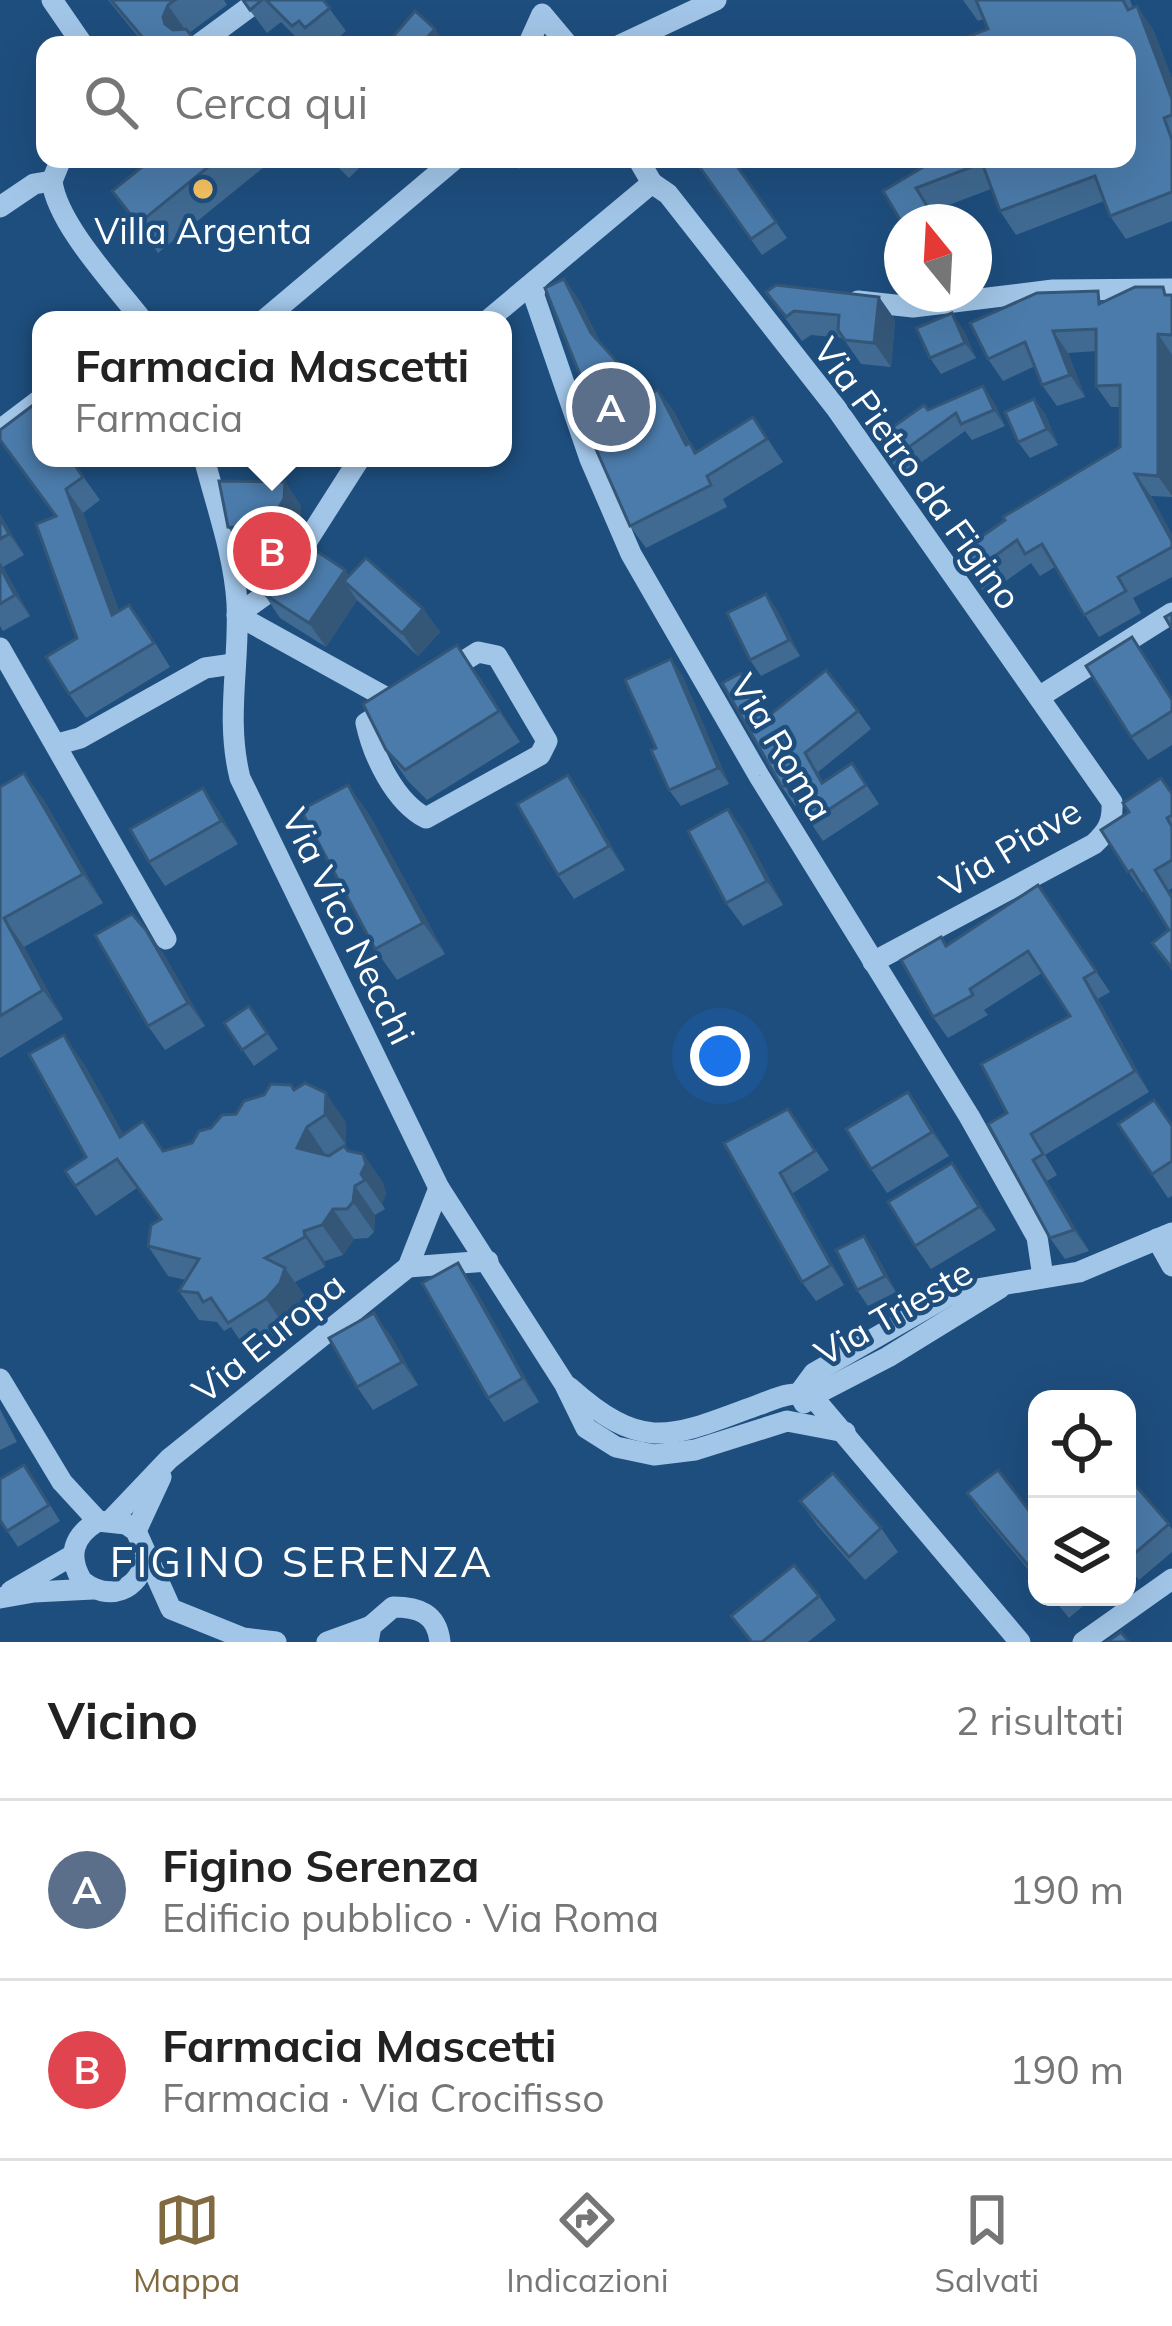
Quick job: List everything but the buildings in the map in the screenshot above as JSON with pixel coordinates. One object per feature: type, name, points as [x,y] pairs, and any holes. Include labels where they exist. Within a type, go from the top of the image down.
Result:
[{"type":"street","points":[[52,0],[77,36]]},
{"type":"street","points":[[207,36],[234,7],[260,0]]},
{"type":"street","points":[[639,36],[716,0]]},
{"type":"street","points":[[532,36],[542,14],[560,36]]},
{"type":"street","points":[[58,168],[52,181],[56,201],[135,311]]},
{"type":"street","points":[[275,311],[444,168]]},
{"type":"street","name":"Via Pietro da Figino","points":[[643,168],[652,183],[668,194],[755,289],[793,357],[836,408],[1039,697]]},
{"type":"street","points":[[0,207],[34,184],[52,181]]},
{"type":"street","points":[[499,311],[652,183]]},
{"type":"street","name":"Via Roma","points":[[536,280],[534,296],[583,439],[631,554],[1029,1221],[1044,1265],[1024,1281]]},
{"type":"street","points":[[829,297],[913,307],[1053,290],[1172,289]]},
{"type":"street","points":[[0,430],[32,405]]},
{"type":"street","name":"Via Vico Necchi","points":[[206,467],[234,577],[232,742],[240,778],[439,1187],[564,1383],[586,1428],[632,1452],[677,1454],[787,1421],[835,1429]]},
{"type":"street","points":[[354,467],[279,585],[237,614],[396,704]]},
{"type":"street","points":[[1039,697],[1172,613]]},
{"type":"street","points":[[0,648],[166,939]]},
{"type":"street","points":[[478,652],[496,656],[547,740],[540,755],[426,818],[410,810],[371,747],[366,723],[396,704],[478,652]]},
{"type":"street","points":[[58,744],[80,738],[206,668],[233,664]]},
{"type":"street","name":"Via Piave","points":[[873,962],[1067,860],[1107,832],[1113,818],[1112,802],[1039,697]]},
{"type":"street","points":[[439,1187],[408,1267],[488,1261]]},
{"type":"street","points":[[1164,1236],[1172,1266]]},
{"type":"street","name":"Via Trieste","points":[[805,1397],[814,1372],[941,1298],[967,1289],[1079,1272],[1164,1236]]},
{"type":"street","name":"Via Europa","points":[[104,1521],[169,1459],[408,1267]]},
{"type":"street","points":[[0,1378],[62,1482],[104,1521],[136,1531],[171,1609]]},
{"type":"street","name":"Via Vico Necchi","points":[[564,1383],[610,1422],[655,1434],[689,1430],[805,1397]]},
{"type":"street","points":[[805,1397],[1020,1642]]},
{"type":"street","name":"Via Vico Necchi","points":[[725,1440],[748,1422],[805,1397]]},
{"type":"street","points":[[136,1531],[169,1459]]},
{"type":"street","points":[[62,1482],[74,1568],[93,1589]]},
{"type":"street","points":[[0,1598],[74,1548],[84,1529],[104,1521]]},
{"type":"street","points":[[121,1592],[134,1583],[146,1558]]},
{"type":"street","points":[[1083,1642],[1172,1579]]},
{"type":"street","points":[[0,1598],[93,1589],[121,1592],[243,1638],[276,1642]]},
{"type":"street","points":[[327,1642],[370,1634],[393,1607],[415,1607],[434,1621],[440,1642]]},
{"type":"place","name":"Villa Argenta","points":[[203,189]]},
{"type":"place","name":"Figino Serenza","points":[[611,407]]},
{"type":"place","name":"Farmacia Mascetti","points":[[272,551]]},
{"type":"district","name":"FIGINO SERENZA","points":[[302,1561]]}]
